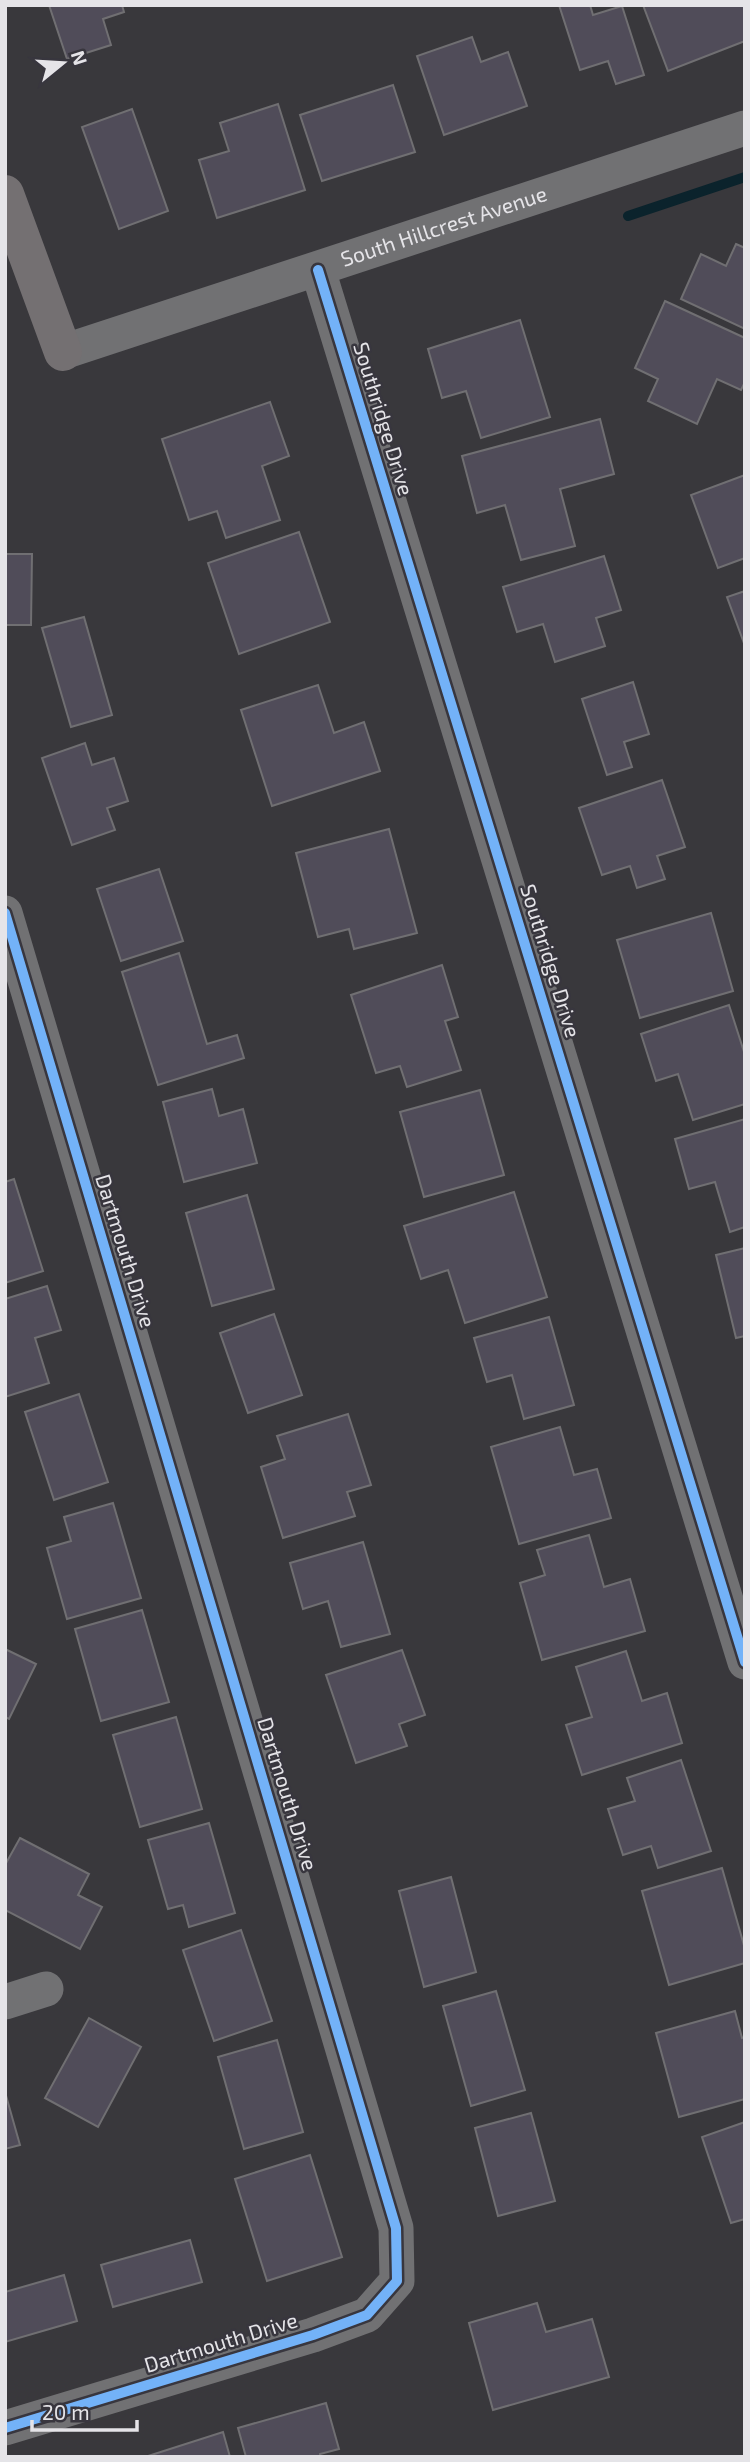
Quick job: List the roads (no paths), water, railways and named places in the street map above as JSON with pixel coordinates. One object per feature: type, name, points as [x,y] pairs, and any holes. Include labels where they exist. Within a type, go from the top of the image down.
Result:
[{"type":"street","name":"South Hillcrest Avenue","points":[[63,352],[745,128]]},
{"type":"street","points":[[7,205],[63,352]]},
{"type":"street","name":"Southridge Drive","points":[[318,270],[745,1662]]},
{"type":"street","name":"Dartmouth Drive","points":[[5,913],[396,2228],[397,2281],[367,2315],[313,2335],[5,2428]]},
{"type":"street","points":[[5,2002],[46,1989]]},
{"type":"waterway","points":[[628,216],[745,177]]}]
